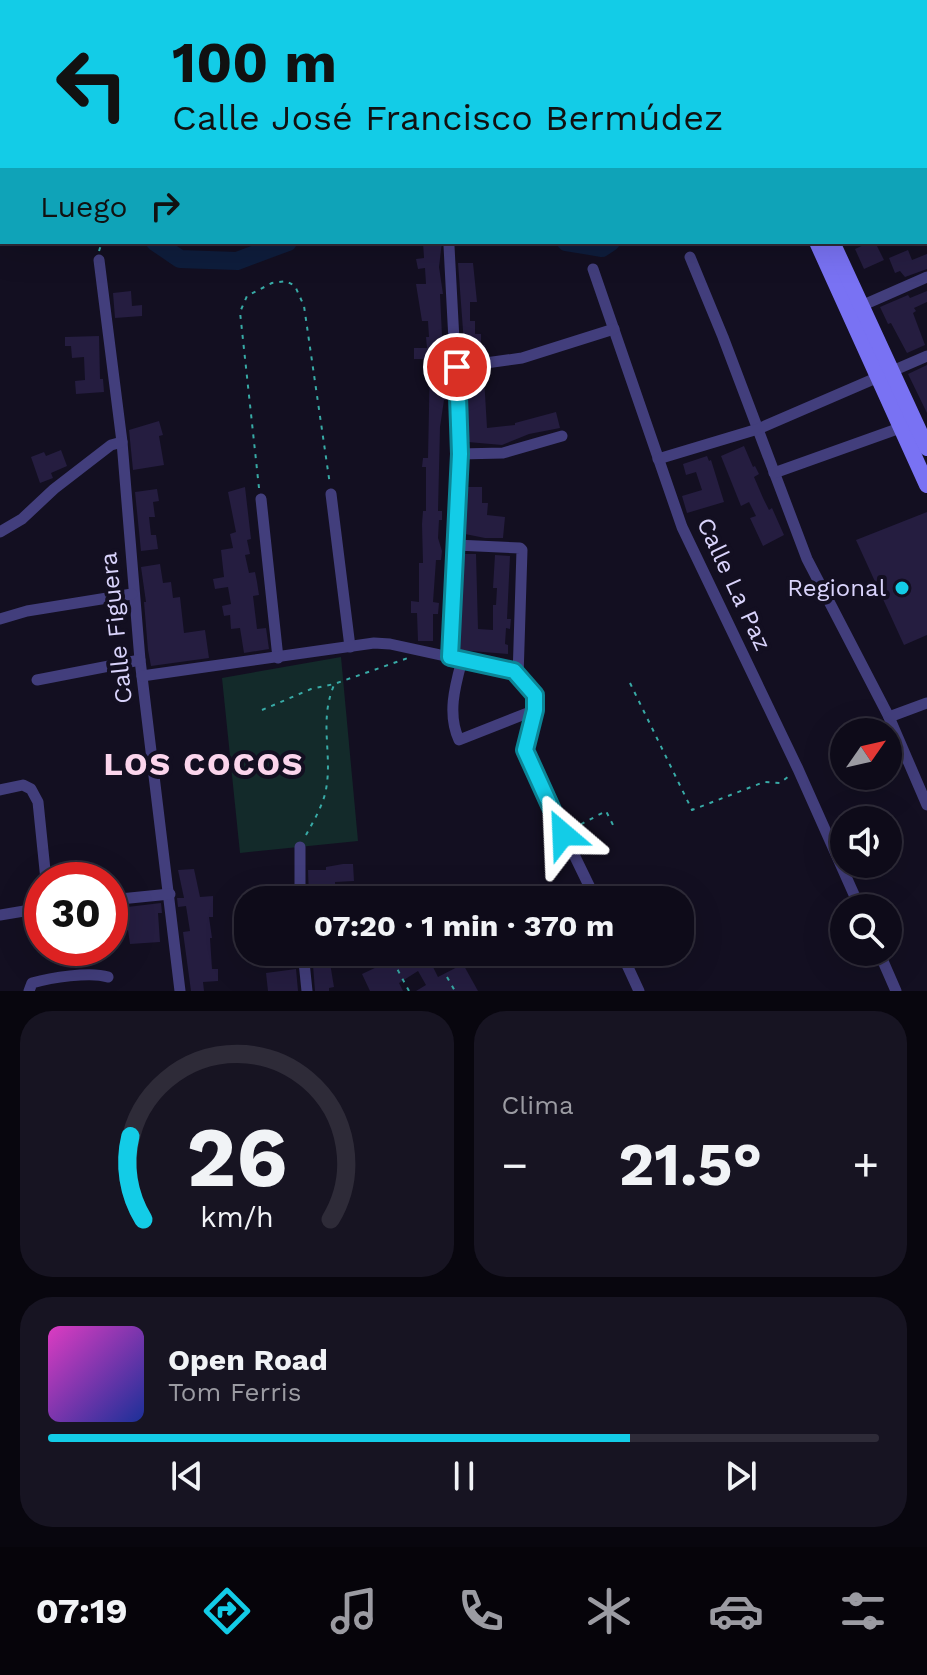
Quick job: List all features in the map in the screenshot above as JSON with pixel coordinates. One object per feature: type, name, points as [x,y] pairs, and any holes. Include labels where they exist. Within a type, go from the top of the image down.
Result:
[{"type":"main road","points":[[823,244],[885,374],[925,437]]},
{"type":"main road","points":[[824,244],[861,306],[900,428],[927,485]]},
{"type":"street","points":[[449,246],[460,454],[452,721],[459,740],[535,710]]},
{"type":"street","points":[[690,257],[807,559],[889,717],[927,805]]},
{"type":"street","name":"Calle Figuera","points":[[99,260],[122,442],[132,594],[180,991]]},
{"type":"street","name":"Calle La Paz","points":[[593,269],[682,527],[798,769],[854,894]]},
{"type":"street","points":[[861,306],[927,277]]},
{"type":"street","points":[[457,367],[522,358],[614,329]]},
{"type":"street","points":[[658,459],[758,429],[927,356]]},
{"type":"street","points":[[774,473],[900,428]]},
{"type":"street","points":[[460,454],[503,453],[562,436]]},
{"type":"street","points":[[0,532],[22,519],[54,489],[111,445],[122,442]]},
{"type":"street","points":[[331,494],[350,647]]},
{"type":"street","points":[[261,499],[278,658]]},
{"type":"street","points":[[456,545],[522,550],[518,677]]},
{"type":"street","points":[[0,619],[27,611],[132,594]]},
{"type":"street","points":[[142,676],[374,643],[514,671],[535,695],[535,710],[525,750],[589,886]]},
{"type":"street","points":[[37,680],[140,660]]},
{"type":"street","points":[[889,717],[927,703]]},
{"type":"street","points":[[0,790],[23,785],[31,789],[38,802],[44,862]]},
{"type":"street","points":[[300,847],[300,886]]},
{"type":"street","points":[[128,898],[170,894]]},
{"type":"street","points":[[0,915],[24,911]]},
{"type":"street","points":[[304,966],[307,991]]},
{"type":"street","points":[[627,966],[639,991]]},
{"type":"street","points":[[885,966],[896,991]]},
{"type":"street","points":[[29,991],[32,983],[48,979],[99,974],[108,977]]},
{"type":"path","points":[[261,499],[240,312],[247,296],[257,289],[286,281],[295,286],[304,306],[331,494]]},
{"type":"path","points":[[262,710],[311,689],[402,662],[419,651]]},
{"type":"path","points":[[630,683],[692,810],[764,782],[780,783],[798,769]]},
{"type":"path","points":[[306,835],[326,792],[325,719],[334,684]]},
{"type":"path","points":[[563,834],[606,811],[615,829]]},
{"type":"path","points":[[396,966],[409,991]]},
{"type":"path","points":[[447,977],[455,991]]},
{"type":"green space","points":[[341,657],[358,841],[240,853],[222,678]]},
{"type":"building","points":[[423,244],[442,244],[439,267],[443,294],[440,294],[442,336],[445,335],[443,362],[449,400],[444,400],[440,427],[438,511],[442,511],[442,520],[439,520],[438,538],[442,551],[441,560],[436,560],[433,602],[439,603],[438,614],[433,614],[433,641],[418,641],[417,613],[411,613],[411,601],[419,602],[423,511],[426,511],[426,467],[422,467],[423,458],[428,458],[430,359],[414,359],[414,348],[427,348],[426,337],[429,337],[428,321],[422,321],[416,284],[426,284],[425,268],[418,269],[416,259],[424,258]]},
{"type":"building","points":[[876,244],[884,260],[864,269],[855,249]]},
{"type":"building","points":[[908,250],[912,260],[927,254],[927,269],[905,277],[900,271],[895,273],[889,258]]},
{"type":"building","points":[[458,263],[473,263],[477,302],[470,302],[470,321],[475,321],[475,334],[481,334],[481,345],[485,345],[486,354],[465,357]]},
{"type":"building","points":[[131,291],[132,306],[142,305],[142,316],[115,318],[113,293]]},
{"type":"building","points":[[927,291],[927,302],[914,308],[916,311],[913,313],[925,345],[907,353],[880,307]]},
{"type":"building","points":[[99,336],[100,379],[103,379],[104,392],[76,394],[75,381],[85,380],[84,357],[72,358],[71,346],[65,346],[65,337]]},
{"type":"building","points":[[927,365],[927,413],[908,374]]},
{"type":"building","points":[[464,377],[484,377],[487,428],[515,425],[556,412],[560,428],[529,434],[502,445],[468,442]]},
{"type":"building","points":[[159,421],[164,465],[133,470],[129,430]]},
{"type":"building","points":[[744,446],[759,474],[754,477],[763,498],[769,510],[772,508],[784,535],[763,546],[750,518],[756,516],[749,502],[741,506],[721,456]]},
{"type":"building","points":[[61,450],[67,466],[51,473],[53,478],[40,483],[31,457],[44,452],[46,456]]},
{"type":"building","points":[[707,456],[724,502],[687,513],[682,496],[702,490],[696,472],[686,475],[683,464]]},
{"type":"building","points":[[245,487],[251,539],[247,540],[250,554],[245,555],[249,573],[255,572],[257,582],[259,595],[253,596],[257,629],[266,628],[269,649],[244,653],[240,628],[231,629],[230,615],[224,616],[222,606],[231,604],[228,587],[215,589],[213,579],[224,577],[221,550],[233,548],[230,534],[236,532],[228,492]]},
{"type":"building","points":[[467,487],[482,487],[482,503],[488,503],[487,515],[505,517],[503,538],[465,534]]},
{"type":"building","points":[[157,489],[159,501],[153,502],[155,517],[149,517],[151,535],[156,535],[158,549],[141,551],[135,492]]},
{"type":"building","name":"Regional","points":[[927,512],[927,635],[904,645],[856,540]]},
{"type":"building","points":[[464,554],[476,554],[478,629],[493,630],[497,588],[493,588],[495,555],[510,556],[507,619],[511,619],[510,629],[506,628],[505,644],[508,645],[508,654],[459,650]]},
{"type":"building","points":[[160,564],[163,583],[171,582],[173,598],[180,597],[184,633],[205,630],[209,658],[151,666],[141,567]]},
{"type":"building","points":[[353,864],[354,881],[335,882],[335,886],[309,886],[308,870],[326,870],[326,867]]},
{"type":"building","points":[[194,869],[200,897],[213,896],[213,917],[209,917],[210,938],[212,969],[218,969],[218,981],[203,982],[204,991],[191,991],[183,932],[190,931],[186,906],[178,907],[177,898],[184,898],[178,870]]},
{"type":"building","points":[[161,903],[162,913],[158,913],[160,942],[130,944],[128,907]]},
{"type":"building","points":[[313,966],[330,966],[334,987],[329,991],[315,991]]},
{"type":"building","points":[[379,966],[432,966],[438,977],[464,966],[478,991],[416,991],[426,985],[418,971],[399,983],[403,991],[370,991],[362,974]]},
{"type":"building","points":[[296,969],[298,991],[268,991],[266,973]]},
{"type":"waterway","points":[[158,244],[180,259],[237,261],[283,244]]},
{"type":"waterway","points":[[578,244],[602,248],[608,244]]},
{"type":"place","name":"Regional","points":[[902,588]]},
{"type":"district","name":"LOS COCOS","points":[[204,764]]},
{"type":"route","points":[[457,367],[460,454],[450,657],[514,671],[530,687],[535,695],[535,710],[525,750],[563,834]]}]
